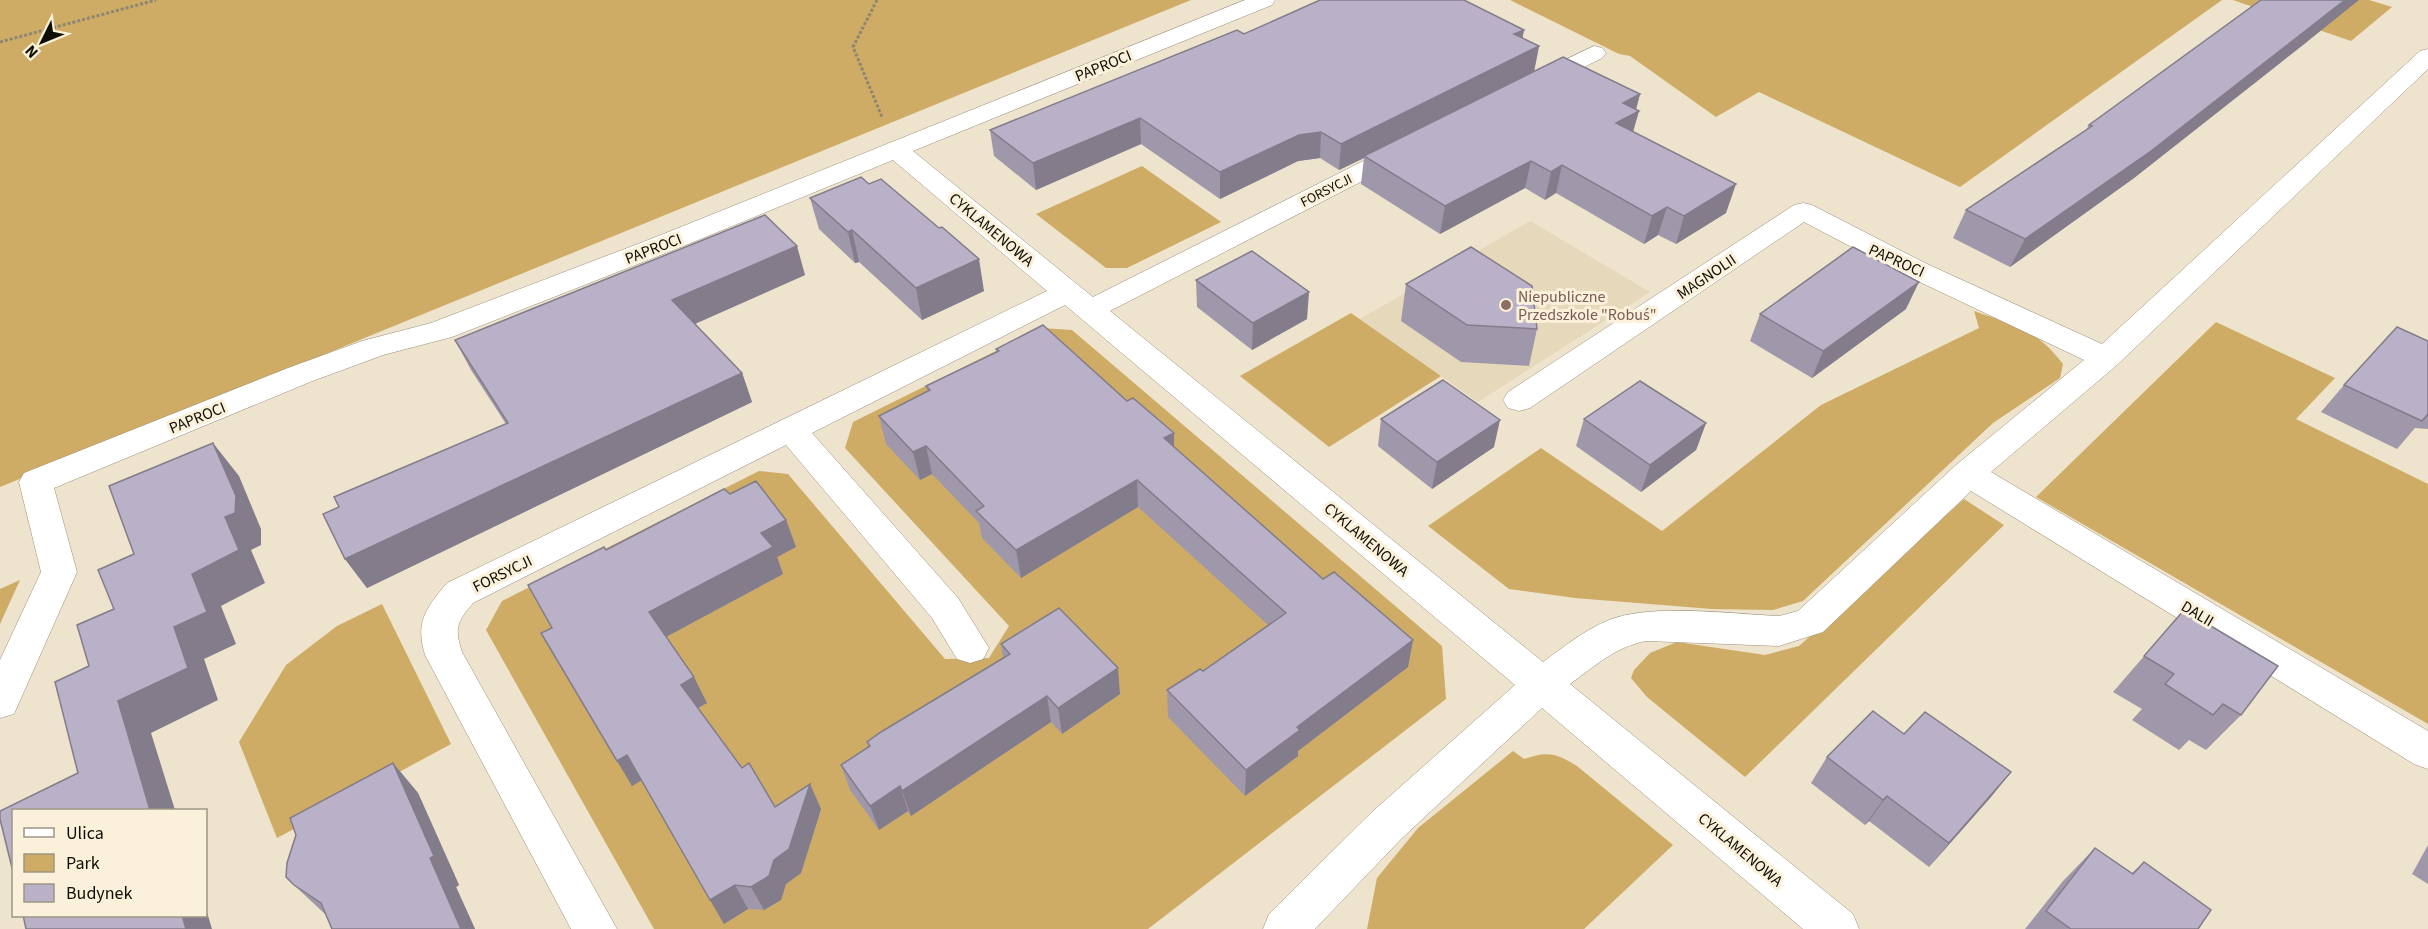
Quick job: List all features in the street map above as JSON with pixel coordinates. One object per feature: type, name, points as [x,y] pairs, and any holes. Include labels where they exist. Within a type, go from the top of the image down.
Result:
[{"type":"street","name":"PAPROCI","points":[[0,702],[59,572],[36,482],[299,375],[373,348],[441,330],[666,243],[1264,0]]},
{"type":"street","points":[[1509,97],[1594,53]]},
{"type":"street","points":[[1291,927],[1387,825],[1542,684],[1590,648],[1621,632],[1646,626],[1779,631],[1810,622],[1968,474],[2106,358],[2428,56]]},
{"type":"street","name":"FORSYCJI","points":[[595,929],[444,655],[437,634],[443,613],[460,593],[791,430],[1079,301],[1424,140]]},
{"type":"street","name":"CYKLAMENOWA","points":[[896,150],[1837,929]]},
{"type":"street","name":"PAPROCI","points":[[1803,212],[1868,248],[1994,304],[2106,358]]},
{"type":"street","name":"MAGNOLII","points":[[1520,400],[1803,212]]},
{"type":"street","points":[[791,430],[945,608],[970,648]]},
{"type":"street","name":"DALII","points":[[1968,474],[2428,752]]},
{"type":"path","points":[[0,42],[156,0]]},
{"type":"path","points":[[877,0],[853,47],[896,150]]},
{"type":"shaded area","name":"Niepubliczne Przedszkole \"Robuś\"","points":[[1530,221],[1650,292],[1478,402],[1360,319]]},
{"type":"green space","points":[[0,0],[1191,0],[0,487]]},
{"type":"green space","points":[[1510,0],[2222,0],[1960,187],[1759,92],[1716,117],[1630,56],[1619,54]]},
{"type":"green space","points":[[2233,0],[2369,0],[2392,7],[2351,41]]},
{"type":"green space","points":[[1142,166],[1221,222],[1127,268],[1106,268],[1036,214]]},
{"type":"green space","points":[[1974,311],[2023,330],[2043,343],[2063,364],[2060,378],[1993,423],[1803,601],[1773,610],[1712,609],[1575,598],[1509,589],[1428,526],[1541,448],[1662,531],[1821,405],[1979,328]]},
{"type":"green space","points":[[1351,313],[1441,376],[1329,447],[1240,376]]},
{"type":"green space","points":[[2216,322],[2335,378],[2296,419],[2428,484],[2428,724],[2036,497]]},
{"type":"green space","points":[[1042,328],[1072,330],[1442,646],[1446,699],[1148,929],[654,929],[486,630],[502,601],[759,471],[788,474],[945,659],[989,658],[1009,626],[845,448],[853,422]]},
{"type":"green space","points":[[1964,499],[2004,525],[1745,777],[1647,697],[1631,678],[1634,670],[1650,653],[1677,642],[1765,655],[1799,646]]},
{"type":"green space","points":[[20,580],[0,624],[0,589]]},
{"type":"green space","points":[[382,604],[451,744],[277,838],[239,742],[286,665],[337,626]]},
{"type":"green space","points":[[1513,751],[1524,759],[1545,754],[1557,756],[1577,766],[1673,845],[1584,929],[1367,929],[1377,878],[1418,828]]},
{"type":"building","points":[[1320,0],[1464,0],[1524,30],[1514,34],[1539,46],[1341,144],[1321,132],[1299,135],[1220,172],[1140,118],[1033,163],[990,130],[1237,30],[1244,34]]},
{"type":"building","points":[[2261,0],[2345,0],[2151,151],[2025,239],[1966,210],[2092,126],[2089,125]]},
{"type":"building","points":[[1563,57],[1640,94],[1623,103],[1639,111],[1616,123],[1736,184],[1684,216],[1667,207],[1652,216],[1562,165],[1551,172],[1531,161],[1445,206],[1364,156]]},
{"type":"building","points":[[861,177],[869,184],[881,179],[979,259],[916,288],[852,230],[848,232],[810,198]]},
{"type":"building","points":[[765,215],[797,246],[672,300],[742,373],[345,559],[323,514],[339,507],[334,497],[508,423],[455,340]]},
{"type":"building","points":[[1471,247],[1532,286],[1537,329],[1467,325],[1406,284]]},
{"type":"building","points":[[1853,247],[1919,282],[1823,351],[1760,314]]},
{"type":"building","points":[[1252,251],[1309,292],[1253,323],[1196,280]]},
{"type":"building","points":[[1043,325],[1127,401],[1133,398],[1174,433],[1164,438],[1323,579],[1334,572],[1413,640],[1297,727],[1300,730],[1246,770],[1167,690],[1200,669],[1203,671],[1286,613],[1137,480],[1016,550],[976,511],[984,506],[926,446],[913,452],[879,416],[930,390],[926,386],[999,351],[996,349]]},
{"type":"building","points":[[2397,327],[2428,341],[2428,414],[2422,421],[2344,385]]},
{"type":"building","points":[[1443,380],[1500,420],[1437,462],[1381,419]]},
{"type":"building","points":[[1640,381],[1706,423],[1650,465],[1584,419]]},
{"type":"building","points":[[213,443],[236,496],[235,513],[225,517],[239,550],[192,574],[207,612],[174,627],[188,668],[118,701],[150,809],[12,809],[12,868],[0,811],[78,773],[55,682],[89,666],[77,625],[114,609],[98,570],[134,554],[109,486]]},
{"type":"building","points":[[756,481],[786,520],[761,533],[773,547],[649,612],[694,677],[681,685],[742,768],[749,763],[775,807],[810,784],[789,849],[774,860],[769,876],[751,887],[735,885],[710,900],[627,755],[617,761],[541,633],[552,628],[528,585],[604,547],[606,550],[724,489],[730,494]]},
{"type":"building","points":[[1059,608],[1118,668],[1058,708],[1047,696],[902,791],[900,786],[870,806],[841,765],[870,746],[867,742],[881,732],[1010,654],[1001,644]]},
{"type":"building","points":[[2184,610],[2278,666],[2241,715],[2223,704],[2213,715],[2165,684],[2174,674],[2144,656]]},
{"type":"building","points":[[1873,711],[1904,734],[1925,712],[2011,772],[1949,843],[1887,796],[1883,800],[1827,757]]},
{"type":"building","points":[[393,763],[434,856],[430,858],[461,929],[332,929],[321,903],[286,877],[287,863],[296,835],[290,818]]},
{"type":"building","points":[[2095,848],[2133,874],[2144,862],[2211,910],[2198,929],[2071,929],[2046,911]]},
{"type":"building","points":[[23,917],[183,917],[186,929],[26,929]]},
{"type":"place","name":"Niepubliczne Przedszkole \"Robuś\"","points":[[1506,305]]}]
